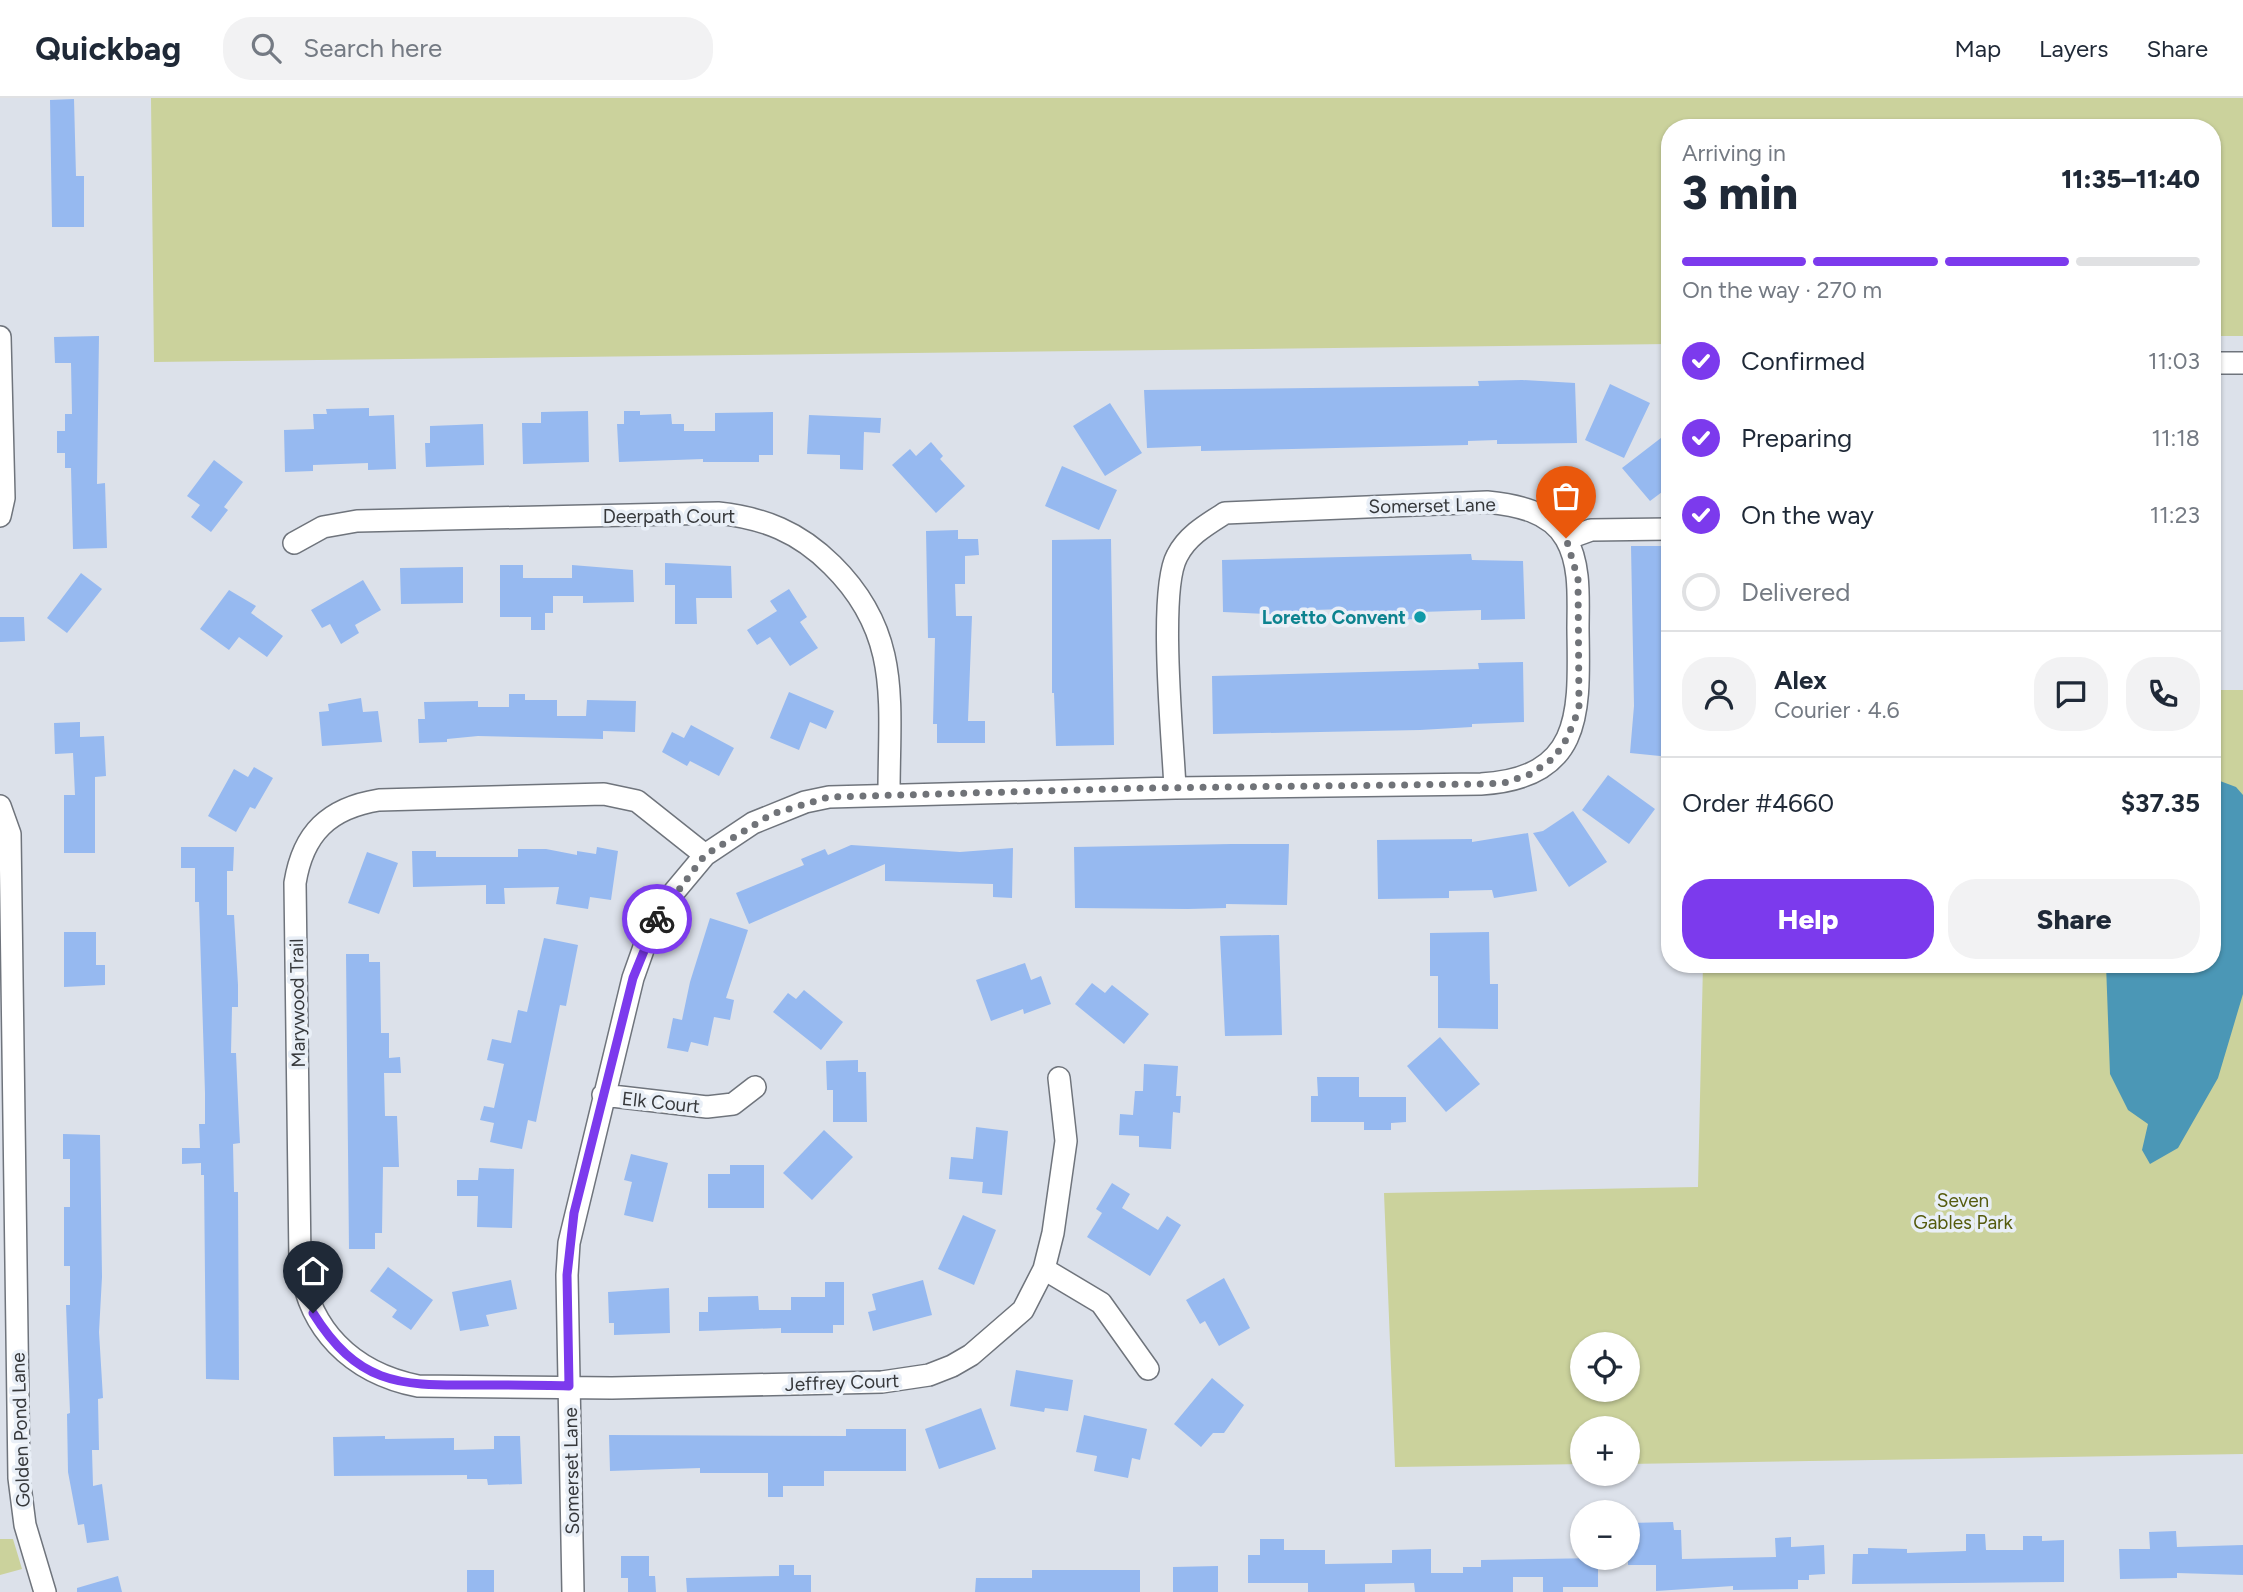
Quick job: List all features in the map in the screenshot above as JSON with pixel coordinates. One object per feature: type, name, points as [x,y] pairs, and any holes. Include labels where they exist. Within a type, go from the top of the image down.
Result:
[{"type":"street","points":[[0,337],[4,498],[0,516]]},
{"type":"street","points":[[2221,363],[2243,363]]},
{"type":"street","name":"Somerset Lane","points":[[573,1592],[569,1243],[633,978],[649,933],[669,898],[705,855],[753,823],[805,802],[847,795],[1481,784],[1504,783],[1531,774],[1551,760],[1563,746],[1579,707],[1578,579],[1566,538],[1547,519],[1520,505],[1487,502],[1225,513],[1196,531],[1176,556],[1168,590],[1175,788]]},
{"type":"street","name":"Deerpath Court","points":[[294,543],[323,527],[371,521],[718,513],[762,520],[789,531],[811,545],[856,588],[879,632],[888,686],[889,793]]},
{"type":"street","points":[[1566,538],[1591,530],[1661,529]]},
{"type":"street","name":"Marywood Trail","points":[[569,1386],[418,1386],[391,1381],[363,1367],[323,1329],[313,1313],[306,1296],[300,1261],[295,897],[298,864],[319,824],[347,808],[379,800],[417,799],[620,796],[637,801],[705,855]]},
{"type":"street","name":"Golden Pond Lane","points":[[0,806],[10,834],[6,957],[9,1403],[21,1502],[45,1592]]},
{"type":"street","name":"Jeffrey Court","points":[[569,1386],[882,1382],[929,1375],[971,1355],[1023,1310],[1044,1269],[1053,1233],[1066,1141],[1059,1078]]},
{"type":"street","name":"Elk Court","points":[[603,1095],[707,1107],[733,1104],[754,1087]]},
{"type":"street","points":[[1044,1269],[1101,1303],[1148,1369]]},
{"type":"green space","points":[[151,98],[2243,98],[2243,336],[2221,336],[2221,119],[1661,119],[1661,344],[154,362]]},
{"type":"green space","name":"Seven Gables Park","points":[[2221,690],[2243,690],[2243,1454],[1640,1464],[1640,1416],[1570,1416],[1570,1464],[1395,1467],[1384,1193],[1698,1187],[1703,973],[2221,973]]},
{"type":"green space","points":[[0,1539],[13,1539],[22,1569],[0,1575]]},
{"type":"water","points":[[2221,781],[2236,787],[2243,795],[2243,994],[2218,1078],[2178,1148],[2150,1164],[2142,1150],[2148,1124],[2128,1110],[2110,1074],[2106,973],[2221,973]]},
{"type":"building","points":[[74,99],[76,176],[84,176],[84,227],[52,227],[50,100]]},
{"type":"building","points":[[99,336],[97,484],[105,483],[107,548],[73,549],[71,468],[65,468],[65,453],[57,453],[57,431],[65,431],[65,414],[72,414],[71,363],[55,363],[54,337]]},
{"type":"building","points":[[1478,381],[1575,383],[1577,443],[1497,444],[1497,440],[1468,441],[1468,445],[1201,451],[1201,446],[1147,448],[1144,390],[1479,386]]},
{"type":"building","points":[[1610,384],[1650,403],[1624,458],[1585,440]]},
{"type":"building","points":[[1110,403],[1142,453],[1105,476],[1073,426]]},
{"type":"building","points":[[369,408],[369,416],[394,415],[396,469],[368,470],[368,463],[313,465],[313,471],[285,472],[284,430],[314,429],[313,414],[327,414],[326,409]]},
{"type":"building","points":[[588,411],[589,462],[523,464],[522,423],[541,423],[541,412]]},
{"type":"building","points":[[624,411],[640,411],[640,415],[671,414],[672,424],[684,424],[684,431],[715,431],[715,413],[773,412],[773,455],[759,455],[759,462],[703,462],[703,459],[619,462],[617,424],[624,424]]},
{"type":"building","points":[[809,415],[881,418],[880,433],[864,432],[863,470],[840,469],[840,455],[807,454]]},
{"type":"building","points":[[483,424],[484,465],[426,467],[425,443],[430,443],[430,426]]},
{"type":"building","points":[[1661,438],[1661,493],[1650,501],[1622,468]]},
{"type":"building","points":[[931,442],[943,456],[940,459],[965,486],[936,513],[892,465],[910,449],[916,456]]},
{"type":"building","points":[[214,460],[243,482],[224,507],[228,510],[211,532],[191,517],[200,505],[187,496]]},
{"type":"building","points":[[1062,466],[1117,490],[1099,530],[1045,506]]},
{"type":"building","points":[[958,530],[958,539],[978,539],[979,555],[965,556],[965,584],[955,584],[956,616],[972,616],[968,721],[985,721],[985,743],[937,743],[937,724],[933,724],[935,638],[928,638],[926,531]]},
{"type":"building","points":[[1111,539],[1114,745],[1056,746],[1052,693],[1052,540]]},
{"type":"building","points":[[1631,546],[1661,546],[1661,756],[1630,753],[1634,706]]},
{"type":"building","points":[[1471,554],[1472,560],[1523,561],[1525,619],[1481,620],[1481,610],[1421,612],[1421,619],[1377,620],[1377,617],[1346,618],[1346,609],[1313,610],[1313,616],[1223,612],[1222,560]]},
{"type":"building","points":[[665,563],[731,566],[732,598],[696,598],[697,624],[675,624],[675,585],[665,585]]},
{"type":"building","points":[[500,565],[523,565],[523,578],[572,578],[572,565],[633,570],[634,602],[583,603],[583,596],[553,596],[553,613],[545,613],[545,630],[531,630],[531,617],[500,617]]},
{"type":"building","points":[[463,567],[463,603],[401,604],[400,568]]},
{"type":"building","points":[[81,573],[102,589],[67,633],[47,618]]},
{"type":"building","points":[[363,580],[381,610],[355,625],[359,633],[341,644],[330,624],[322,628],[311,610]]},
{"type":"building","points":[[789,589],[807,617],[800,622],[818,648],[790,666],[770,637],[757,645],[747,630],[777,611],[770,601]]},
{"type":"building","points":[[229,590],[256,606],[251,613],[283,636],[267,657],[239,637],[229,650],[200,629]]},
{"type":"building","points":[[0,617],[24,617],[25,641],[0,642]]},
{"type":"building","points":[[1523,662],[1524,722],[1420,730],[1213,734],[1212,676],[1479,669],[1478,663]]},
{"type":"building","points":[[789,692],[834,711],[826,729],[810,722],[799,750],[770,738]]},
{"type":"building","points":[[509,694],[525,694],[525,700],[557,700],[557,716],[586,716],[587,700],[636,701],[635,732],[603,731],[603,739],[478,736],[447,739],[447,742],[419,743],[418,719],[425,719],[424,702],[478,701],[478,707],[509,707]]},
{"type":"building","points":[[361,698],[363,712],[378,711],[382,742],[322,746],[319,712],[329,711],[328,704]]},
{"type":"building","points":[[80,722],[80,737],[104,736],[106,776],[95,777],[95,853],[64,853],[64,795],[75,795],[73,753],[55,754],[54,723]]},
{"type":"building","points":[[691,725],[734,748],[719,776],[690,761],[687,766],[662,752],[672,732],[684,738]]},
{"type":"building","points":[[254,767],[273,778],[255,809],[250,807],[236,832],[208,816],[234,769],[248,777]]},
{"type":"building","points":[[1608,775],[1655,809],[1629,844],[1582,810]]},
{"type":"building","points":[[1573,811],[1607,862],[1569,887],[1533,833],[1543,831]]},
{"type":"building","points":[[1528,833],[1537,891],[1494,898],[1492,890],[1449,891],[1449,898],[1378,899],[1377,840],[1472,839],[1472,842]]},
{"type":"building","points":[[1289,844],[1287,905],[1226,904],[1226,908],[1188,909],[1075,908],[1074,847]]},
{"type":"building","points":[[851,845],[960,852],[1013,848],[1012,898],[993,897],[993,884],[885,881],[885,864],[749,924],[736,893],[804,865],[801,859],[825,849],[828,855]]},
{"type":"building","points":[[181,847],[234,847],[233,871],[227,871],[227,915],[234,915],[238,985],[238,1007],[232,1007],[231,1053],[236,1053],[240,1143],[233,1144],[234,1192],[238,1192],[239,1380],[206,1379],[204,1175],[201,1175],[201,1163],[182,1164],[182,1148],[200,1148],[199,1124],[205,1124],[205,1093],[199,902],[195,902],[195,868],[181,868]]},
{"type":"building","points":[[597,847],[618,851],[611,900],[590,897],[588,909],[556,904],[559,887],[504,888],[505,904],[486,904],[486,885],[413,887],[412,851],[436,851],[436,857],[518,857],[518,849],[546,849],[577,855],[577,851],[596,854]]},
{"type":"building","points":[[367,852],[398,863],[379,914],[348,903]]},
{"type":"building","points":[[710,918],[748,930],[726,998],[734,1000],[730,1020],[714,1017],[708,1046],[691,1042],[688,1052],[667,1048],[673,1018],[682,1020],[690,982]]},
{"type":"building","points":[[64,932],[96,932],[96,965],[105,965],[105,985],[64,987]]},
{"type":"building","points":[[1489,932],[1490,984],[1498,984],[1498,1029],[1438,1028],[1438,976],[1430,976],[1430,933]]},
{"type":"building","points":[[1279,935],[1282,1035],[1225,1036],[1220,936]]},
{"type":"building","points":[[544,938],[578,945],[566,1006],[560,1005],[536,1122],[528,1120],[522,1149],[490,1142],[494,1123],[480,1120],[484,1106],[494,1108],[504,1064],[487,1060],[492,1039],[511,1043],[518,1010],[527,1012]]},
{"type":"building","points":[[346,954],[369,954],[369,962],[380,962],[381,1033],[389,1033],[389,1058],[400,1057],[401,1073],[384,1073],[385,1116],[397,1116],[399,1167],[383,1167],[382,1233],[375,1233],[375,1249],[349,1249]]},
{"type":"building","points":[[1025,963],[1031,980],[1041,976],[1051,1004],[1024,1014],[1023,1009],[991,1021],[976,980]]},
{"type":"building","points":[[1092,983],[1105,993],[1112,985],[1149,1014],[1124,1044],[1075,1004]]},
{"type":"building","points":[[804,990],[843,1022],[821,1050],[773,1012],[788,993],[796,999]]},
{"type":"building","points":[[1440,1037],[1480,1084],[1446,1112],[1407,1066]]},
{"type":"building","points":[[858,1060],[858,1072],[866,1072],[867,1122],[833,1122],[833,1090],[827,1090],[826,1061]]},
{"type":"building","points":[[1144,1064],[1178,1066],[1176,1096],[1181,1096],[1180,1113],[1173,1112],[1171,1149],[1139,1147],[1139,1136],[1119,1135],[1120,1114],[1133,1115],[1135,1091],[1143,1091]]},
{"type":"building","points":[[1317,1077],[1359,1077],[1359,1097],[1406,1097],[1406,1122],[1391,1123],[1391,1130],[1364,1130],[1364,1122],[1311,1122],[1311,1096],[1318,1096]]},
{"type":"building","points":[[976,1127],[1008,1131],[1002,1195],[982,1193],[983,1182],[949,1179],[951,1157],[973,1159]]},
{"type":"building","points":[[824,1130],[853,1157],[812,1200],[783,1173]]},
{"type":"building","points":[[63,1134],[100,1135],[102,1277],[99,1332],[103,1398],[98,1399],[99,1450],[92,1450],[93,1486],[102,1484],[109,1540],[87,1543],[84,1524],[78,1525],[68,1472],[67,1414],[70,1413],[66,1305],[70,1305],[70,1266],[64,1266],[64,1207],[70,1207],[70,1159],[63,1159]]},
{"type":"building","points":[[631,1154],[668,1163],[653,1222],[624,1215],[632,1182],[624,1180]]},
{"type":"building","points":[[730,1165],[764,1165],[764,1208],[708,1208],[708,1174],[730,1174]]},
{"type":"building","points":[[479,1168],[514,1169],[512,1228],[477,1227],[478,1196],[457,1196],[457,1180],[478,1180]]},
{"type":"building","points":[[1112,1183],[1130,1194],[1122,1208],[1158,1230],[1167,1216],[1181,1225],[1150,1276],[1087,1237],[1102,1213],[1096,1209]]},
{"type":"building","points":[[963,1215],[996,1230],[974,1285],[938,1269]]},
{"type":"building","points":[[388,1267],[433,1300],[411,1330],[392,1317],[397,1310],[370,1291]]},
{"type":"building","points":[[1224,1278],[1250,1328],[1219,1346],[1205,1321],[1200,1324],[1186,1300]]},
{"type":"building","points":[[511,1280],[517,1309],[486,1315],[489,1326],[460,1331],[452,1292]]},
{"type":"building","points":[[923,1280],[932,1315],[873,1331],[868,1312],[876,1310],[872,1294]]},
{"type":"building","points":[[825,1282],[844,1282],[844,1325],[833,1325],[833,1333],[781,1333],[781,1328],[699,1331],[699,1312],[708,1312],[708,1297],[758,1296],[759,1310],[791,1310],[791,1297],[825,1297]]},
{"type":"building","points":[[669,1288],[670,1333],[614,1335],[614,1323],[609,1323],[608,1292]]},
{"type":"building","points":[[1016,1370],[1073,1380],[1068,1411],[1045,1408],[1044,1412],[1010,1406]]},
{"type":"building","points":[[1212,1378],[1244,1405],[1224,1433],[1213,1433],[1201,1447],[1174,1424]]},
{"type":"building","points":[[981,1408],[996,1449],[939,1469],[925,1429]]},
{"type":"building","points":[[1084,1415],[1147,1429],[1140,1460],[1132,1458],[1128,1478],[1094,1471],[1097,1456],[1076,1452]]},
{"type":"building","points":[[846,1429],[906,1429],[906,1471],[824,1471],[824,1486],[783,1486],[783,1497],[768,1497],[768,1473],[700,1473],[700,1468],[610,1471],[609,1435],[846,1436]]},
{"type":"building","points":[[385,1436],[385,1439],[454,1438],[454,1450],[494,1449],[494,1436],[520,1436],[522,1484],[488,1485],[487,1479],[467,1479],[467,1475],[334,1476],[333,1437]]},
{"type":"building","points":[[1673,1522],[1674,1530],[1681,1530],[1682,1559],[1776,1557],[1775,1538],[1791,1537],[1791,1547],[1824,1545],[1825,1574],[1809,1575],[1809,1580],[1798,1580],[1798,1589],[1733,1590],[1733,1586],[1656,1591],[1656,1565],[1640,1565],[1640,1523]]},
{"type":"building","points":[[2176,1531],[2177,1547],[2243,1545],[2243,1575],[2177,1573],[2177,1578],[2120,1579],[2119,1549],[2150,1549],[2149,1532]]},
{"type":"building","points":[[1966,1534],[1985,1534],[1986,1550],[2023,1550],[2023,1536],[2042,1536],[2042,1541],[2064,1540],[2064,1582],[1852,1584],[1853,1554],[1868,1554],[1868,1548],[1907,1549],[1907,1553],[1966,1551]]},
{"type":"building","points":[[1260,1539],[1284,1539],[1284,1550],[1325,1550],[1325,1564],[1392,1563],[1392,1550],[1431,1549],[1431,1573],[1463,1573],[1463,1567],[1481,1567],[1481,1560],[1570,1558],[1570,1570],[1598,1570],[1598,1587],[1563,1587],[1563,1592],[1543,1592],[1543,1577],[1513,1577],[1513,1592],[1415,1592],[1414,1583],[1365,1584],[1365,1592],[1308,1592],[1308,1583],[1248,1583],[1248,1555],[1260,1555]]},
{"type":"building","points":[[621,1556],[649,1556],[649,1576],[655,1576],[656,1592],[628,1592],[628,1578],[621,1578]]},
{"type":"building","points":[[779,1565],[794,1565],[794,1575],[811,1575],[811,1592],[687,1592],[686,1578],[779,1576]]},
{"type":"building","points":[[1218,1566],[1218,1592],[1173,1592],[1173,1567]]},
{"type":"building","points":[[467,1570],[494,1570],[494,1592],[467,1592]]},
{"type":"building","points":[[1032,1570],[1140,1570],[1140,1592],[975,1592],[976,1578],[1032,1578]]},
{"type":"building","points":[[118,1576],[122,1592],[77,1592],[77,1588]]},
{"type":"way so far","points":[[657,919],[669,898],[705,855],[753,823],[772,814],[829,797],[889,793],[1481,784],[1504,783],[1531,774],[1551,760],[1563,746],[1579,707],[1578,579],[1566,538]]},
{"type":"place","name":"Loretto Convent","points":[[1420,617]]},
{"type":"route","points":[[313,1313],[323,1329],[363,1367],[391,1381],[418,1386],[569,1386],[567,1275],[574,1213],[633,978],[642,950],[657,919]]}]
